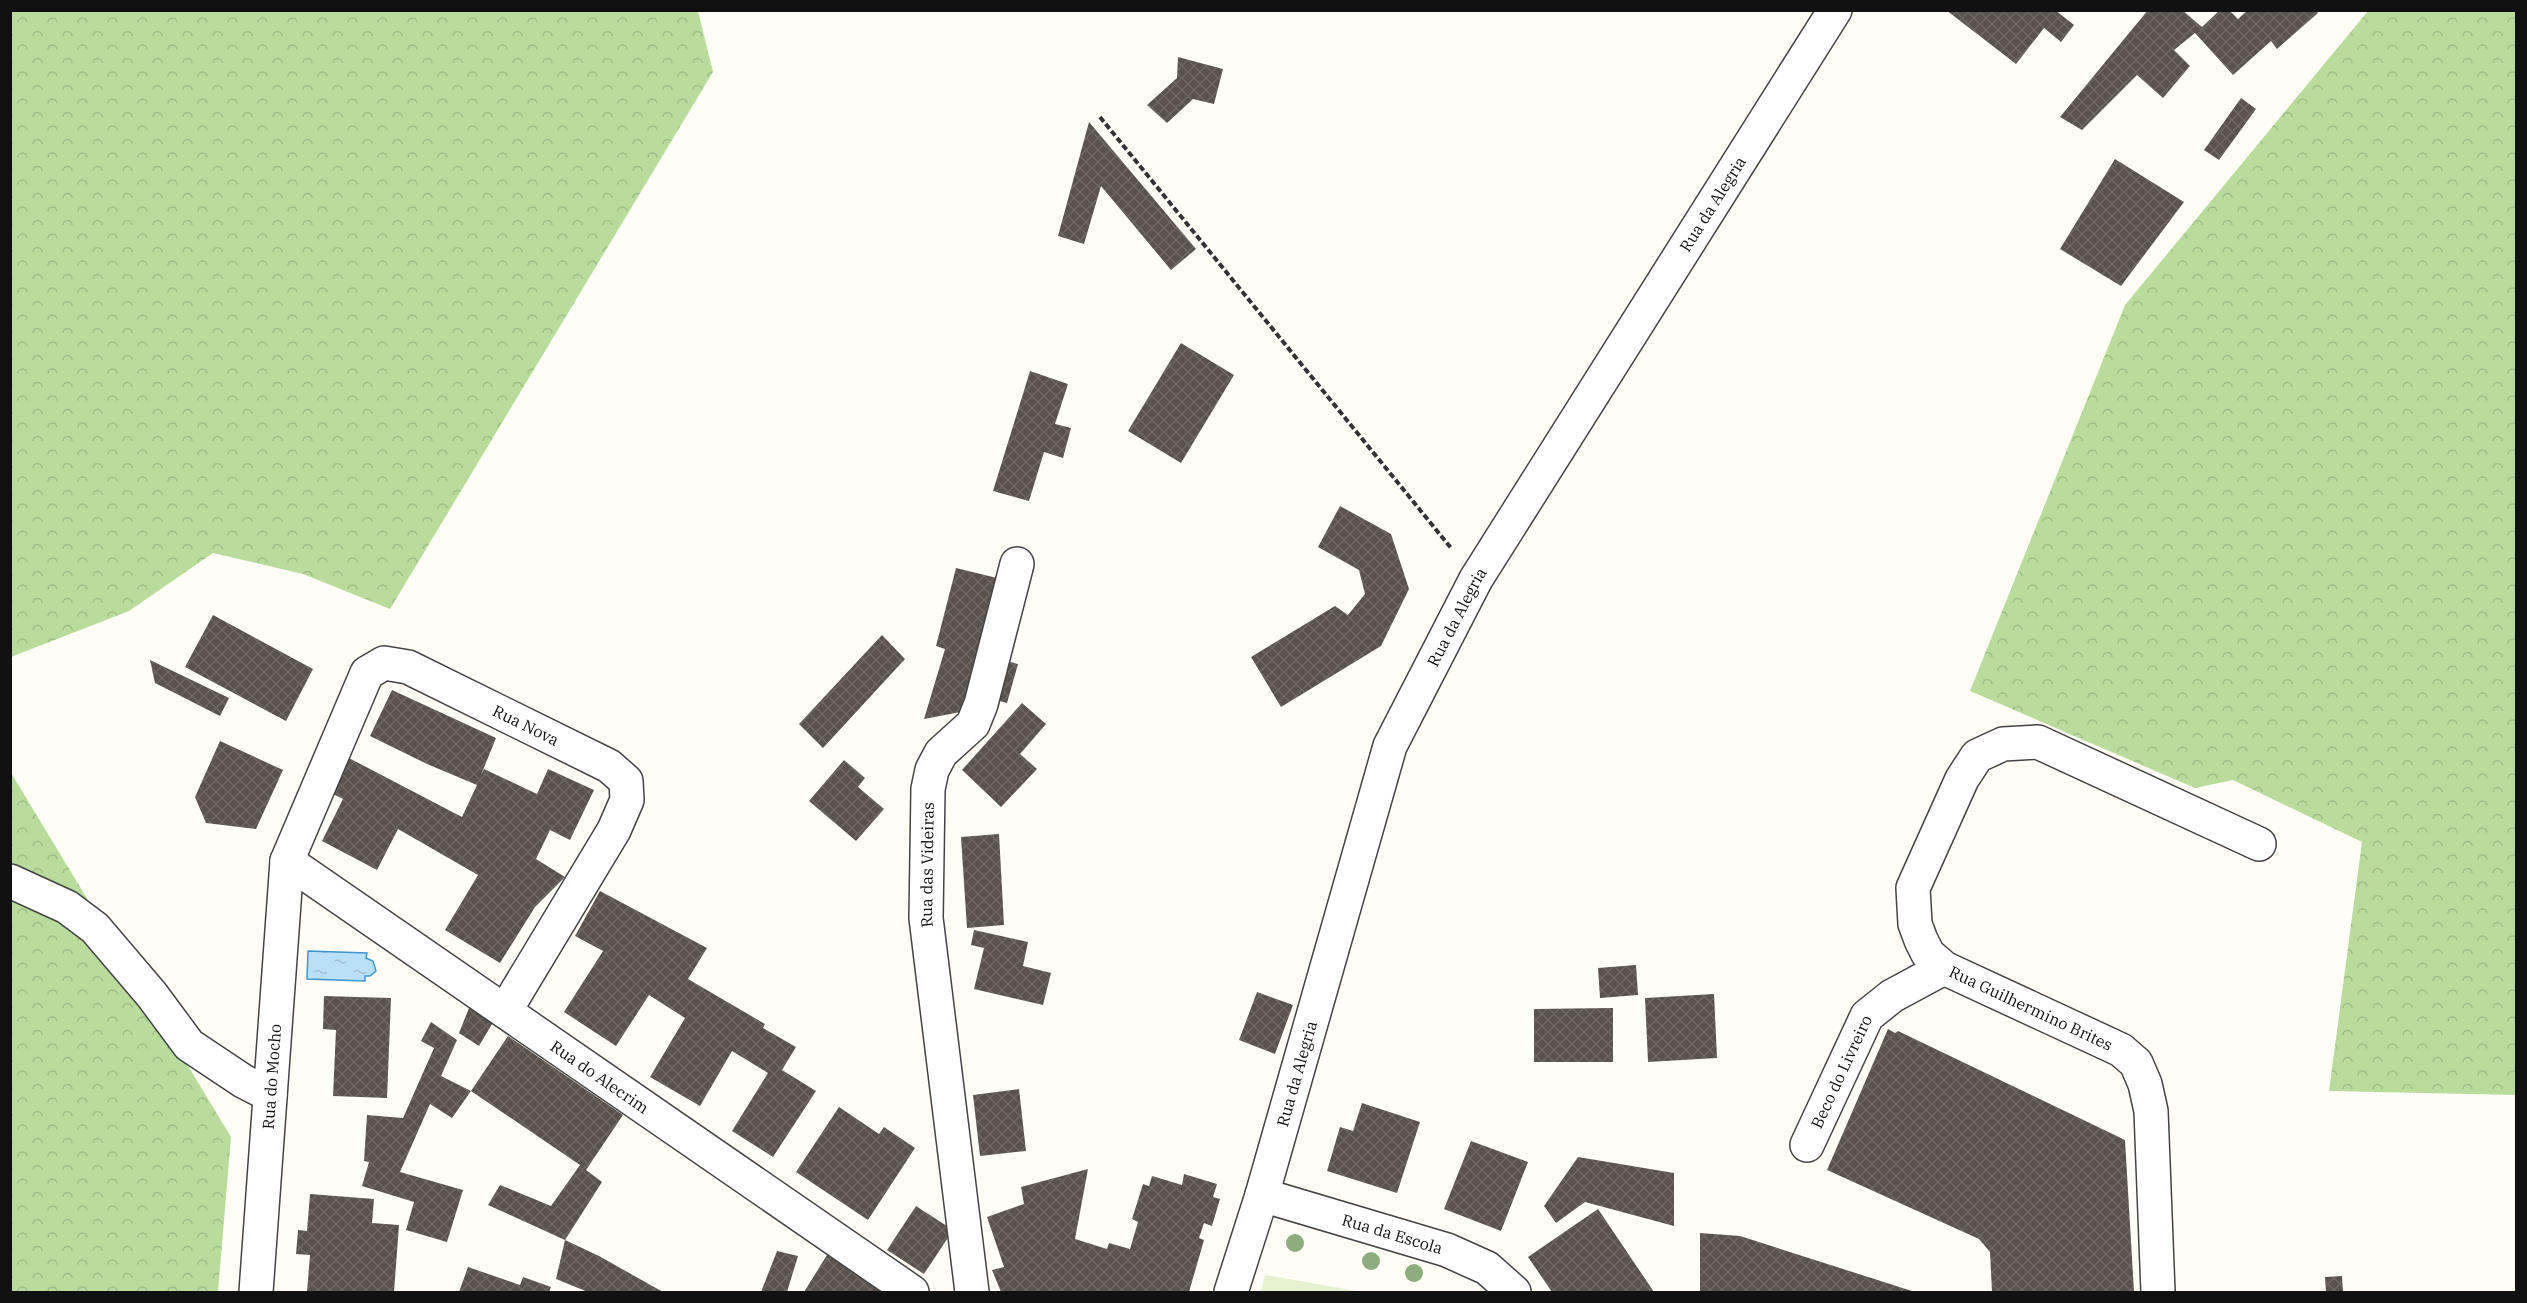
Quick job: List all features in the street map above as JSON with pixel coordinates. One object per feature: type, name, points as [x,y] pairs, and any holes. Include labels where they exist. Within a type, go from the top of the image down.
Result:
[{"type":"street","name":"Rua da Alegria","points":[[1231,1293],[1262,1194],[1390,746],[1476,579],[1835,10]]},
{"type":"street","name":"Rua das Videiras","points":[[972,1293],[926,918],[928,789],[932,770],[941,753],[973,724],[977,714],[1017,564]]},
{"type":"street","name":"Rua Nova","points":[[287,861],[367,673],[384,663],[408,667],[609,766],[626,781],[627,800],[614,830],[505,1011]]},
{"type":"street","name":"Rua Guilhermino Brites","points":[[2158,1293],[2151,1112],[2145,1084],[2136,1063],[2121,1050],[1944,968],[1928,954],[1921,940],[1915,924],[1913,888],[1962,779],[1977,756],[2003,744],[2038,742],[2259,844]]},
{"type":"street","name":"Rua do Alecrim","points":[[287,861],[912,1293]]},
{"type":"street","name":"Rua do Mocho","points":[[255,1293],[287,861]]},
{"type":"street","points":[[10,881],[67,908],[95,928],[152,995],[189,1045],[243,1081],[270,1095]]},
{"type":"street","name":"Beco do Livreiro","points":[[1807,1145],[1867,1016],[1892,996],[1944,968]]},
{"type":"street","name":"Rua da Escola","points":[[1262,1194],[1448,1250],[1487,1268],[1514,1293]]},
{"type":"path","points":[[1100,117],[1476,579]]},
{"type":"green space","points":[[11,10],[698,11],[713,72],[390,609],[303,574],[213,553],[129,611],[11,657]]},
{"type":"green space","points":[[2368,11],[2516,11],[2516,1095],[2329,1091],[2362,842],[2233,780],[2195,788],[1970,691],[2125,305]]},
{"type":"green space","points":[[10,771],[231,1137],[218,1292],[11,1292]]},
{"type":"green space","points":[[1265,1275],[1363,1292],[1261,1292]]},
{"type":"water","points":[[308,951],[367,953],[366,958],[373,961],[376,971],[370,976],[365,976],[365,981],[307,979]]},
{"type":"building","points":[[1946,10],[2055,10],[2074,25],[2061,42],[2044,28],[2016,64]]},
{"type":"building","points":[[2148,10],[2182,10],[2202,27],[2220,10],[2229,10],[2238,19],[2248,10],[2316,10],[2318,13],[2277,49],[2271,41],[2233,75],[2195,33],[2174,50],[2190,66],[2163,98],[2137,75],[2082,130],[2060,117]]},
{"type":"building","points":[[1178,57],[1223,69],[1214,104],[1193,99],[1167,123],[1147,105],[1177,78]]},
{"type":"building","points":[[2241,98],[2256,109],[2219,160],[2204,150]]},
{"type":"building","points":[[1089,122],[1196,249],[1171,270],[1101,186],[1084,244],[1058,236]]},
{"type":"building","points":[[2115,159],[2184,202],[2121,286],[2060,249]]},
{"type":"building","points":[[1181,343],[1234,375],[1181,463],[1128,431]]},
{"type":"building","points":[[1030,371],[1068,384],[1055,424],[1071,428],[1063,458],[1044,452],[1029,501],[993,491]]},
{"type":"building","points":[[1340,506],[1391,534],[1409,589],[1381,646],[1281,707],[1251,657],[1335,606],[1348,615],[1365,594],[1359,570],[1318,547]]},
{"type":"building","points":[[956,568],[1001,579],[966,711],[924,719],[945,649],[936,646]]},
{"type":"building","points":[[213,615],[313,669],[286,721],[185,667]]},
{"type":"building","points":[[882,635],[905,659],[823,748],[799,724]]},
{"type":"building","points":[[150,660],[229,698],[220,716],[155,683]]},
{"type":"building","points":[[1003,660],[1018,664],[1007,703],[992,699]]},
{"type":"building","points":[[392,690],[496,738],[481,775],[484,769],[537,794],[548,769],[594,790],[570,840],[550,830],[536,859],[565,877],[535,907],[500,963],[445,930],[478,875],[398,829],[377,870],[322,841],[343,799],[329,792],[347,757],[462,817],[477,785],[370,736]]},
{"type":"building","points":[[1022,703],[1046,724],[1020,754],[1037,769],[1001,807],[962,770]]},
{"type":"building","points":[[220,741],[283,770],[256,829],[206,823],[195,797]]},
{"type":"building","points":[[844,760],[865,778],[858,787],[884,809],[856,841],[809,801]]},
{"type":"building","points":[[999,834],[1004,925],[967,928],[961,837]]},
{"type":"building","points":[[600,891],[707,948],[688,979],[765,1024],[763,1028],[796,1047],[782,1070],[816,1091],[773,1157],[732,1131],[768,1073],[732,1051],[700,1106],[650,1077],[685,1018],[649,995],[616,1046],[564,1012],[603,951],[575,936]]},
{"type":"building","points":[[974,930],[1028,942],[1023,966],[1051,973],[1043,1005],[974,989],[984,948],[971,945]]},
{"type":"building","points":[[1636,965],[1638,995],[1600,998],[1598,968]]},
{"type":"building","points":[[1257,992],[1293,1005],[1275,1054],[1239,1040]]},
{"type":"building","points":[[1714,994],[1717,1058],[1648,1062],[1645,998]]},
{"type":"building","points":[[324,996],[391,998],[387,1098],[333,1096],[336,1030],[323,1029]]},
{"type":"building","points":[[471,1003],[495,1019],[479,1046],[459,1033]]},
{"type":"building","points":[[1613,1008],[1613,1062],[1534,1062],[1534,1009]]},
{"type":"building","points":[[431,1022],[457,1040],[441,1076],[471,1091],[452,1118],[430,1104],[400,1172],[463,1190],[447,1242],[406,1230],[414,1202],[362,1186],[369,1162],[364,1161],[367,1115],[403,1118],[434,1048],[421,1041]]},
{"type":"building","points":[[1888,1029],[1895,1033],[1898,1031],[2125,1140],[2134,1292],[1992,1292],[1990,1252],[1979,1239],[1827,1170]]},
{"type":"building","points":[[508,1036],[623,1115],[586,1170],[602,1182],[565,1240],[488,1205],[500,1185],[551,1206],[580,1165],[471,1091]]},
{"type":"building","points":[[1019,1089],[1026,1151],[980,1156],[973,1095]]},
{"type":"building","points":[[1362,1103],[1420,1122],[1397,1193],[1327,1171],[1340,1127],[1353,1131]]},
{"type":"building","points":[[839,1107],[879,1134],[884,1127],[915,1148],[868,1220],[796,1172]]},
{"type":"building","points":[[1471,1141],[1528,1162],[1501,1231],[1444,1209]]},
{"type":"building","points":[[1578,1157],[1674,1173],[1674,1226],[1585,1202],[1556,1223],[1544,1206]]},
{"type":"building","points":[[1088,1169],[1075,1239],[1107,1249],[1109,1243],[1130,1249],[1138,1222],[1132,1219],[1143,1184],[1149,1186],[1152,1176],[1182,1185],[1184,1174],[1217,1184],[1213,1197],[1220,1199],[1212,1226],[1204,1223],[1199,1238],[1204,1240],[1189,1292],[1001,1292],[992,1270],[1004,1267],[987,1217],[1024,1204],[1021,1187]]},
{"type":"building","points":[[310,1194],[374,1199],[372,1223],[399,1225],[394,1292],[307,1292],[310,1255],[296,1254],[298,1230],[307,1231]]},
{"type":"building","points":[[916,1206],[953,1230],[924,1274],[887,1250]]},
{"type":"building","points":[[1598,1209],[1654,1292],[1552,1292],[1528,1257]]},
{"type":"building","points":[[1700,1233],[1740,1236],[1915,1292],[1700,1292]]},
{"type":"building","points":[[565,1240],[599,1256],[663,1292],[588,1292],[556,1279]]},
{"type":"building","points":[[777,1251],[798,1256],[787,1292],[761,1292]]},
{"type":"building","points":[[827,1255],[882,1290],[880,1292],[804,1292]]},
{"type":"building","points":[[468,1267],[520,1285],[523,1277],[551,1287],[549,1292],[459,1292]]},
{"type":"building","points":[[2342,1276],[2343,1292],[2326,1292],[2325,1277]]}]
